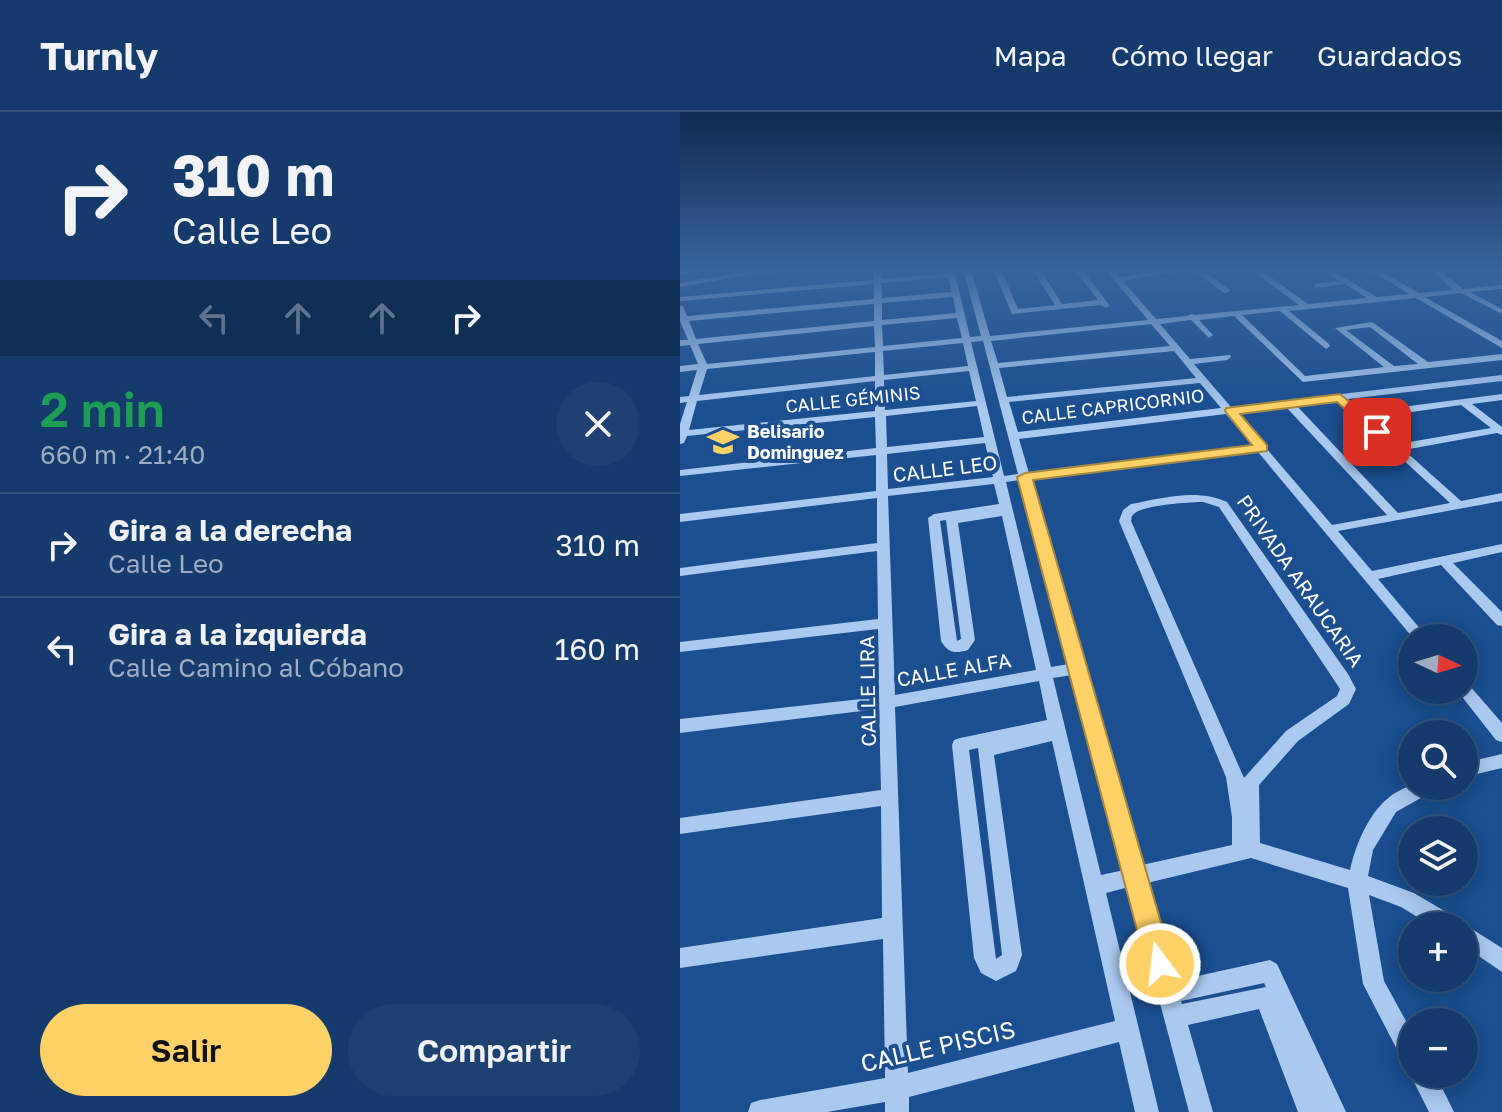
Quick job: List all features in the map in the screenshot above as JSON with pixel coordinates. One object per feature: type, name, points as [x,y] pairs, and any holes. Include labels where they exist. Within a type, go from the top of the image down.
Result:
[{"type":"street","points":[[681,437],[703,366],[682,319],[718,316]]},
{"type":"street","name":"CALLE LIRA","points":[[878,316],[896,1100]]},
{"type":"street","points":[[680,343],[953,316]]},
{"type":"street","points":[[960,316],[1147,1112]]},
{"type":"street","points":[[980,316],[1201,1112]]},
{"type":"street","points":[[1149,316],[1409,624]]},
{"type":"street","points":[[1191,316],[1209,335]]},
{"type":"street","points":[[680,369],[1195,316]]},
{"type":"street","points":[[1238,316],[1303,379],[1502,355]]},
{"type":"street","points":[[1290,316],[1326,346]]},
{"type":"street","points":[[1443,316],[1502,355]]},
{"type":"street","points":[[1449,316],[1502,345]]},
{"type":"street","points":[[1392,369],[1339,328],[1372,324],[1426,365]]},
{"type":"street","points":[[994,366],[1178,348]]},
{"type":"street","points":[[1189,362],[1227,357]]},
{"type":"street","points":[[680,400],[973,368]]},
{"type":"street","name":"CALLE CAPRICORNIO","points":[[1014,436],[1502,378]]},
{"type":"street","points":[[1003,400],[1204,380]]},
{"type":"street","points":[[1340,397],[1459,505]]},
{"type":"street","points":[[1359,416],[1502,397]]},
{"type":"street","points":[[1463,402],[1501,431]]},
{"type":"street","name":"CALLE GÉMINIS","points":[[681,437],[981,403]]},
{"type":"street","points":[[1289,404],[1395,516]]},
{"type":"street","points":[[1396,448],[1501,431]]},
{"type":"street","points":[[680,473],[990,439]]},
{"type":"street","name":"CALLE LEO","points":[[680,518],[1262,448]]},
{"type":"street","points":[[1329,529],[1502,497]]},
{"type":"street","name":"PRIVADA ARAUCARIA","points":[[1242,780],[1292,736],[1343,700],[1348,689],[1223,505],[1215,499],[1203,498],[1135,507],[1127,513],[1125,521],[1242,780],[1246,849]]},
{"type":"street","points":[[1006,510],[952,520],[968,640],[963,646],[953,647],[948,641],[934,518],[1006,510]]},
{"type":"street","points":[[680,572],[884,546]]},
{"type":"street","points":[[1370,576],[1502,548]]},
{"type":"street","points":[[1442,559],[1502,621]]},
{"type":"street","points":[[680,647],[887,623]]},
{"type":"street","name":"CALLE ALFA","points":[[680,726],[888,702],[1078,668]]},
{"type":"street","points":[[1476,704],[1502,735]]},
{"type":"street","points":[[1058,728],[985,750],[1012,955],[1005,967],[991,969],[984,958],[960,745],[1058,728]]},
{"type":"street","points":[[1478,767],[1502,761]]},
{"type":"street","points":[[680,826],[889,797]]},
{"type":"street","points":[[1398,1029],[1374,984],[1357,881],[1364,848],[1390,806],[1401,800]]},
{"type":"street","points":[[1094,886],[1246,849],[1357,881],[1407,900],[1427,912]]},
{"type":"street","points":[[680,958],[892,927]]},
{"type":"street","points":[[1478,944],[1502,961]]},
{"type":"street","points":[[1168,993],[1270,971],[1334,1112]]},
{"type":"street","points":[[1175,1017],[1265,997],[1310,1112]]},
{"type":"street","name":"CALLE PISCIS","points":[[760,1112],[896,1100],[1128,1029]]},
{"type":"street","points":[[1429,1088],[1442,1112]]},
{"type":"place","name":"Belisario Dominguez","points":[[723,442]]},
{"type":"route","points":[[1160,964],[1025,477],[1262,448],[1231,411],[1340,397],[1377,432]]}]
